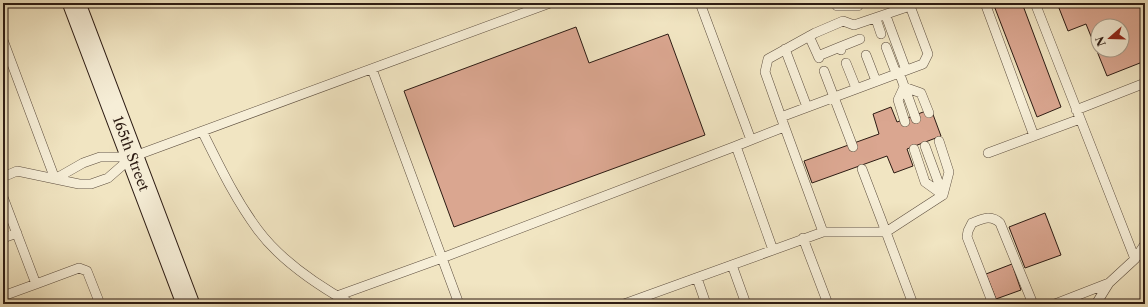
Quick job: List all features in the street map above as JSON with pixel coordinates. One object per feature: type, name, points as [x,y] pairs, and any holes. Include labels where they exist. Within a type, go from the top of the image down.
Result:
[{"type":"main road","name":"165th Street","points":[[74,3],[188,304]]},
{"type":"lane","points":[[55,179],[100,157],[132,157],[550,3]]},
{"type":"lane","points":[[700,3],[751,140]]},
{"type":"lane","points":[[985,3],[1034,136]]},
{"type":"lane","points":[[1035,3],[1135,259]]},
{"type":"lane","points":[[843,21],[839,4],[858,6]]},
{"type":"lane","points":[[781,117],[876,80],[923,64],[928,54],[910,5],[886,16],[854,25],[843,21],[809,36],[768,59],[765,72],[784,127],[823,232]]},
{"type":"lane","points":[[886,16],[904,87],[916,119]]},
{"type":"lane","points":[[876,19],[881,34]]},
{"type":"lane","points":[[809,36],[818,57],[860,41],[854,25]]},
{"type":"lane","points":[[3,40],[55,179]]},
{"type":"lane","points":[[886,47],[900,72]]},
{"type":"lane","points":[[785,49],[807,107]]},
{"type":"lane","points":[[866,55],[876,80]]},
{"type":"lane","points":[[846,63],[856,88]]},
{"type":"lane","points":[[372,69],[458,304]]},
{"type":"lane","points":[[824,71],[853,147]]},
{"type":"lane","points":[[1076,110],[1145,83]]},
{"type":"lane","points":[[904,87],[921,93],[928,113]]},
{"type":"lane","points":[[904,87],[898,100],[905,122]]},
{"type":"lane","points":[[988,153],[1080,119]]},
{"type":"lane","points":[[337,296],[442,258],[784,127]]},
{"type":"lane","points":[[202,131],[238,202],[258,231],[275,250],[298,269],[351,304]]},
{"type":"lane","points":[[624,304],[823,232],[886,232],[943,195],[949,172],[939,141]]},
{"type":"lane","points":[[736,146],[773,250]]},
{"type":"lane","points":[[925,146],[943,195]]},
{"type":"lane","points":[[914,149],[925,182],[943,195]]},
{"type":"lane","points":[[3,177],[17,171],[79,184],[91,184],[108,178],[132,157]]},
{"type":"lane","points":[[862,169],[913,304]]},
{"type":"lane","points":[[3,197],[36,284]]},
{"type":"lane","points":[[993,304],[968,237],[968,231],[972,224],[990,218],[995,218],[1000,223],[1033,304]]},
{"type":"lane","points":[[3,238],[16,233]]},
{"type":"lane","points":[[803,238],[828,304]]},
{"type":"lane","points":[[1096,304],[1109,283],[1135,259],[1145,244]]},
{"type":"lane","points":[[732,265],[746,304]]},
{"type":"lane","points":[[3,296],[79,268],[87,271],[100,304]]},
{"type":"lane","points":[[697,278],[706,304]]},
{"type":"lane","points":[[1055,304],[1109,283]]},
{"type":"building","points":[[993,3],[1022,3],[1061,107],[1037,117]]},
{"type":"building","points":[[1057,3],[1145,3],[1145,61],[1107,76],[1100,58],[1130,58],[1130,18],[1090,18],[1090,34],[1086,24],[1068,31]]},
{"type":"building","points":[[576,27],[589,63],[668,34],[705,135],[454,227],[404,91]]},
{"type":"building","points":[[891,107],[897,122],[931,109],[941,136],[907,149],[913,166],[894,173],[887,156],[812,183],[804,161],[879,134],[873,114]]},
{"type":"building","points":[[1045,213],[1061,255],[1025,268],[1009,227]]},
{"type":"building","points":[[1012,264],[1021,290],[996,299],[986,274]]}]
